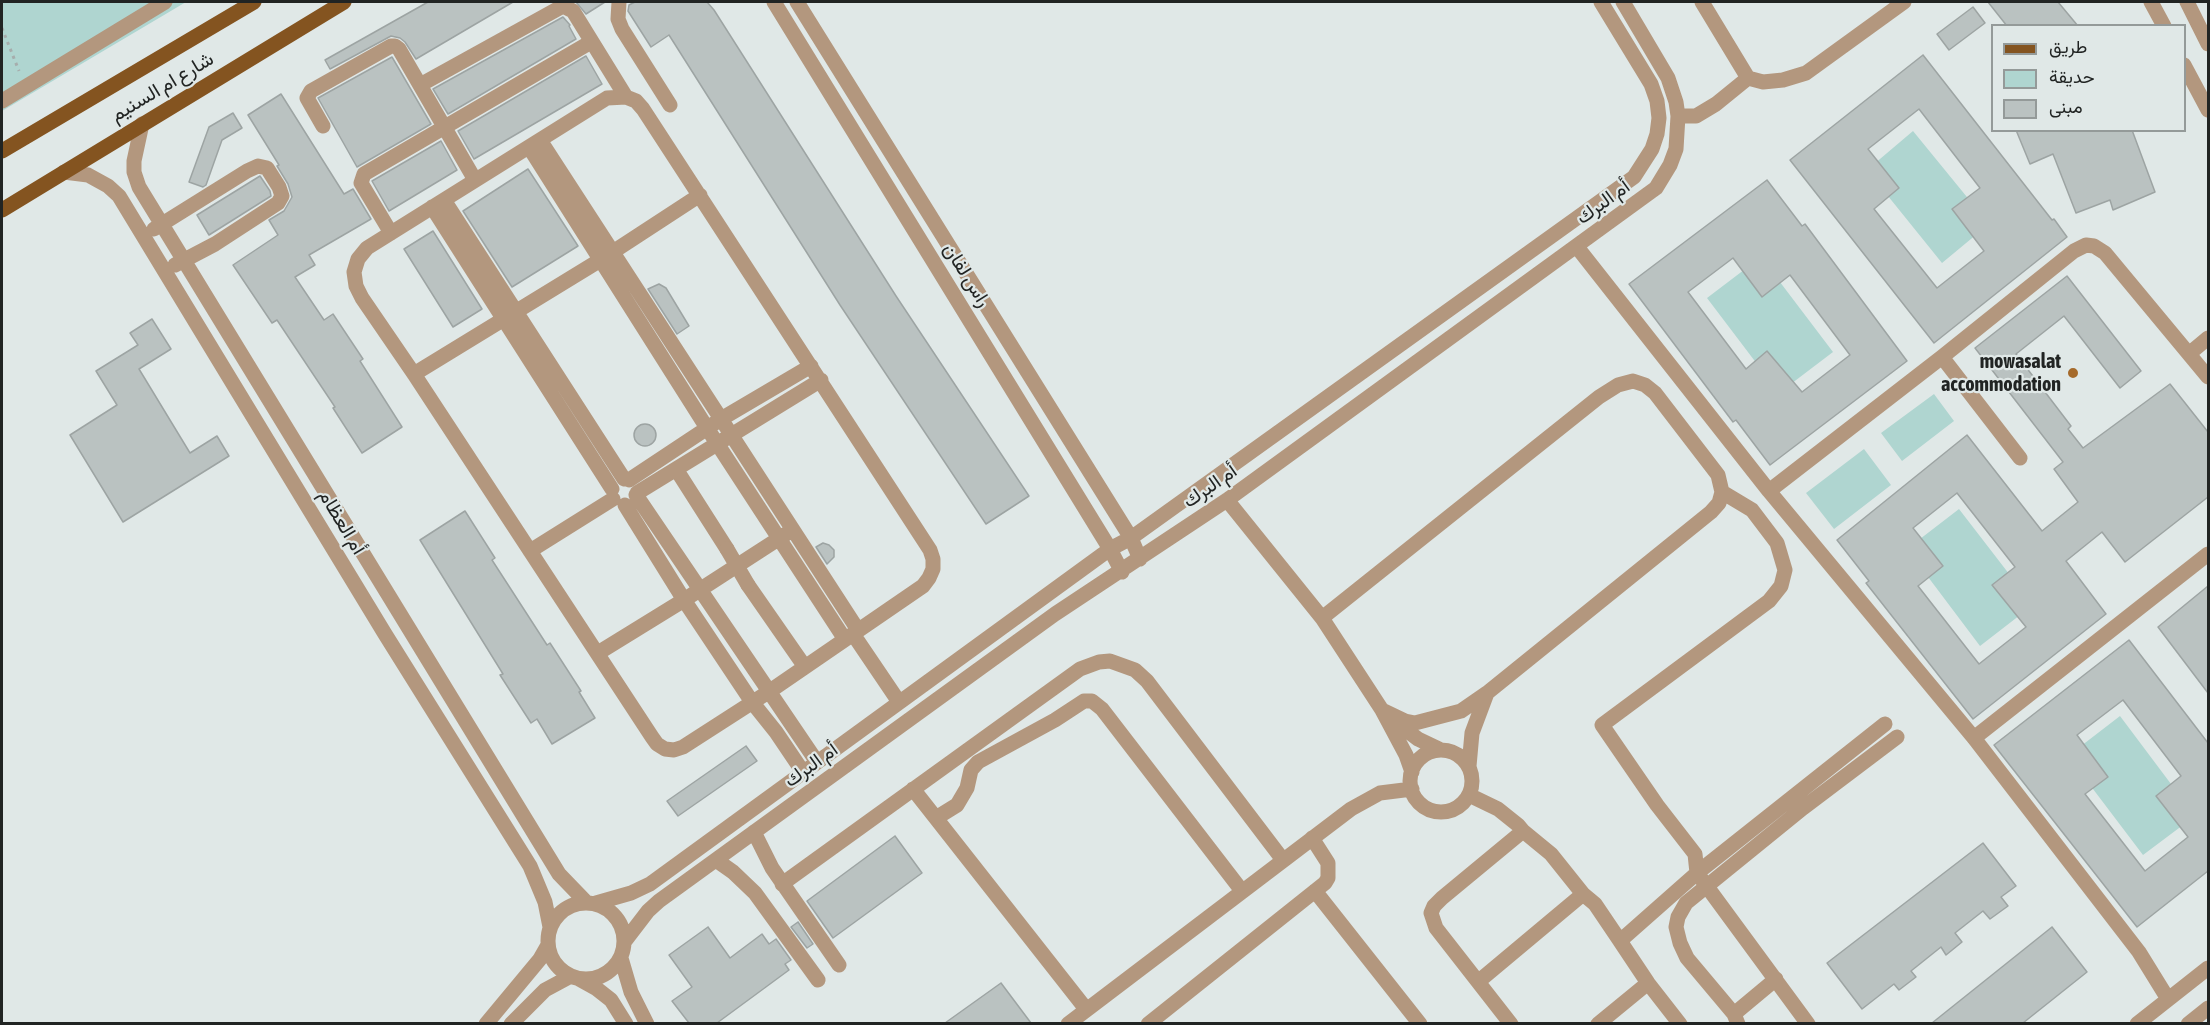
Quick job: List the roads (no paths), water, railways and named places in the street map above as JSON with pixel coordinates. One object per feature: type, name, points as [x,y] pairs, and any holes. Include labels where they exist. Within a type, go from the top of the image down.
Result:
[{"type":"main road","name":"شارع ام السنيم","points":[[2,151],[255,2]]},
{"type":"main road","name":"شارع ام السنيم","points":[[2,210],[344,2]]},
{"type":"street","points":[[2,101],[165,2]]},
{"type":"street","points":[[619,2],[618,19],[622,29],[670,105]]},
{"type":"street","name":"راس لفان","points":[[774,2],[1122,572]]},
{"type":"street","name":"راس لفان","points":[[797,2],[1131,538],[1140,559]]},
{"type":"street","name":"أم البرك","points":[[591,902],[631,894],[650,884],[1110,549],[1131,538],[1635,177],[1658,134],[1657,101],[1651,84],[1601,2]]},
{"type":"street","name":"أم البرك","points":[[625,941],[648,911],[659,901],[1055,614],[1122,572],[1227,500],[1656,188],[1670,165],[1676,148],[1678,116],[1676,102],[1668,78],[1623,2]]},
{"type":"street","points":[[1702,2],[1748,78],[1763,82],[1783,80],[1806,73],[1904,2]]},
{"type":"street","points":[[2151,2],[2163,24]]},
{"type":"street","points":[[2187,2],[2208,44]]},
{"type":"street","points":[[420,85],[558,7],[566,6],[573,11],[626,97]]},
{"type":"street","points":[[391,233],[361,183],[362,177],[591,42]]},
{"type":"street","points":[[323,126],[307,98],[311,91],[391,46],[399,49],[475,180]]},
{"type":"street","points":[[2186,69],[2208,110]]},
{"type":"street","points":[[1678,116],[1696,116],[1716,104],[1748,78]]},
{"type":"street","points":[[626,97],[636,101],[643,109],[821,380],[930,550],[933,559],[933,569],[923,586],[770,691],[683,747],[674,750],[665,749],[657,744],[362,298],[356,286],[354,272],[358,259],[367,248],[607,98],[626,97]]},
{"type":"street","name":"أم العظام","points":[[142,124],[136,147],[134,172],[139,187],[548,856],[559,873],[591,902]]},
{"type":"street","points":[[535,143],[608,255],[731,435],[786,534]]},
{"type":"street","points":[[143,236],[258,166],[267,168],[279,187],[282,196],[278,203],[215,244],[165,271]]},
{"type":"street","name":"أم العظام","points":[[64,172],[88,175],[108,186],[119,196],[530,866],[545,902],[550,927]]},
{"type":"street","points":[[414,375],[700,195]]},
{"type":"street","points":[[438,204],[508,316],[625,491],[700,589],[817,762]]},
{"type":"street","points":[[1769,491],[2074,251],[2086,245],[2094,246],[2105,253],[2207,371]]},
{"type":"street","points":[[1577,247],[1769,491],[1974,738],[2139,952],[2168,999]]},
{"type":"street","points":[[608,255],[707,428],[786,534],[899,702]]},
{"type":"street","points":[[2190,353],[2208,338]]},
{"type":"street","points":[[1942,357],[2020,458]]},
{"type":"street","points":[[530,551],[625,491],[720,419],[811,366]]},
{"type":"street","points":[[625,491],[676,469],[821,380]]},
{"type":"street","points":[[1322,618],[1618,385],[1633,381],[1645,385],[1655,393],[1718,475],[1722,492],[1719,503],[1711,512],[1487,693],[1461,711],[1415,723],[1404,722],[1382,710]]},
{"type":"street","points":[[676,469],[748,585],[804,667]]},
{"type":"street","points":[[625,491],[684,600],[752,702],[803,772]]},
{"type":"street","points":[[1722,492],[1752,510],[1778,543],[1785,570],[1781,586],[1769,601],[1602,725],[1657,805],[1695,854],[1697,873],[1808,1023]]},
{"type":"street","points":[[1227,500],[1322,618],[1382,710],[1406,755],[1412,772],[1412,789],[1421,804],[1434,811],[1449,811],[1462,804],[1469,795],[1472,773],[1459,755],[1418,740],[1382,710]]},
{"type":"street","points":[[598,653],[786,534]]},
{"type":"street","points":[[1974,738],[2208,554]]},
{"type":"street","points":[[1044,597],[1052,603],[1055,614]]},
{"type":"street","points":[[386,634],[405,622]]},
{"type":"street","points":[[782,884],[1080,669],[1099,662],[1110,661],[1135,670],[1147,681],[1283,860]]},
{"type":"street","points":[[1468,766],[1473,733],[1487,693]]},
{"type":"street","points":[[936,818],[957,805],[967,788],[971,770],[978,762],[1055,720],[1084,701],[1092,701],[1102,709],[1242,891]]},
{"type":"street","points":[[1620,940],[1697,873],[1885,724]]},
{"type":"street","points":[[1776,979],[1736,1019],[1687,958],[1676,927],[1678,917],[1686,903],[1706,886],[1897,737]]},
{"type":"street","points":[[1412,772],[1421,757],[1439,749]]},
{"type":"street","points":[[913,789],[1086,1009]]},
{"type":"street","points":[[1068,1023],[1352,809],[1380,793],[1412,789]]},
{"type":"street","points":[[1469,795],[1498,808],[1551,854],[1583,894],[1595,904],[1648,983],[1680,1023]]},
{"type":"street","points":[[1511,1023],[1436,928],[1431,913],[1442,898],[1522,831]]},
{"type":"street","points":[[754,832],[782,884],[839,965]]},
{"type":"street","points":[[1148,1023],[1325,883],[1329,869],[1325,856],[1312,838]]},
{"type":"street","points":[[716,860],[733,872],[755,893],[818,980]]},
{"type":"street","points":[[1315,891],[1420,1023]]},
{"type":"street","points":[[1479,981],[1583,894]]},
{"type":"street","points":[[486,1023],[540,960],[548,945],[550,927],[564,909],[574,903],[591,902],[611,911],[621,924],[625,941],[621,957],[615,966],[599,978],[575,977],[545,990],[511,1023]]},
{"type":"street","points":[[548,945],[558,967],[597,989],[611,1000],[626,1023]]},
{"type":"street","points":[[621,957],[631,992],[647,1023]]},
{"type":"street","points":[[2137,1023],[2208,968]]},
{"type":"street","points":[[1598,1023],[1648,983]]},
{"type":"street","points":[[2188,1023],[2208,1008]]},
{"type":"place","name":"mowasalat accommodation","points":[[2073,373]]}]
